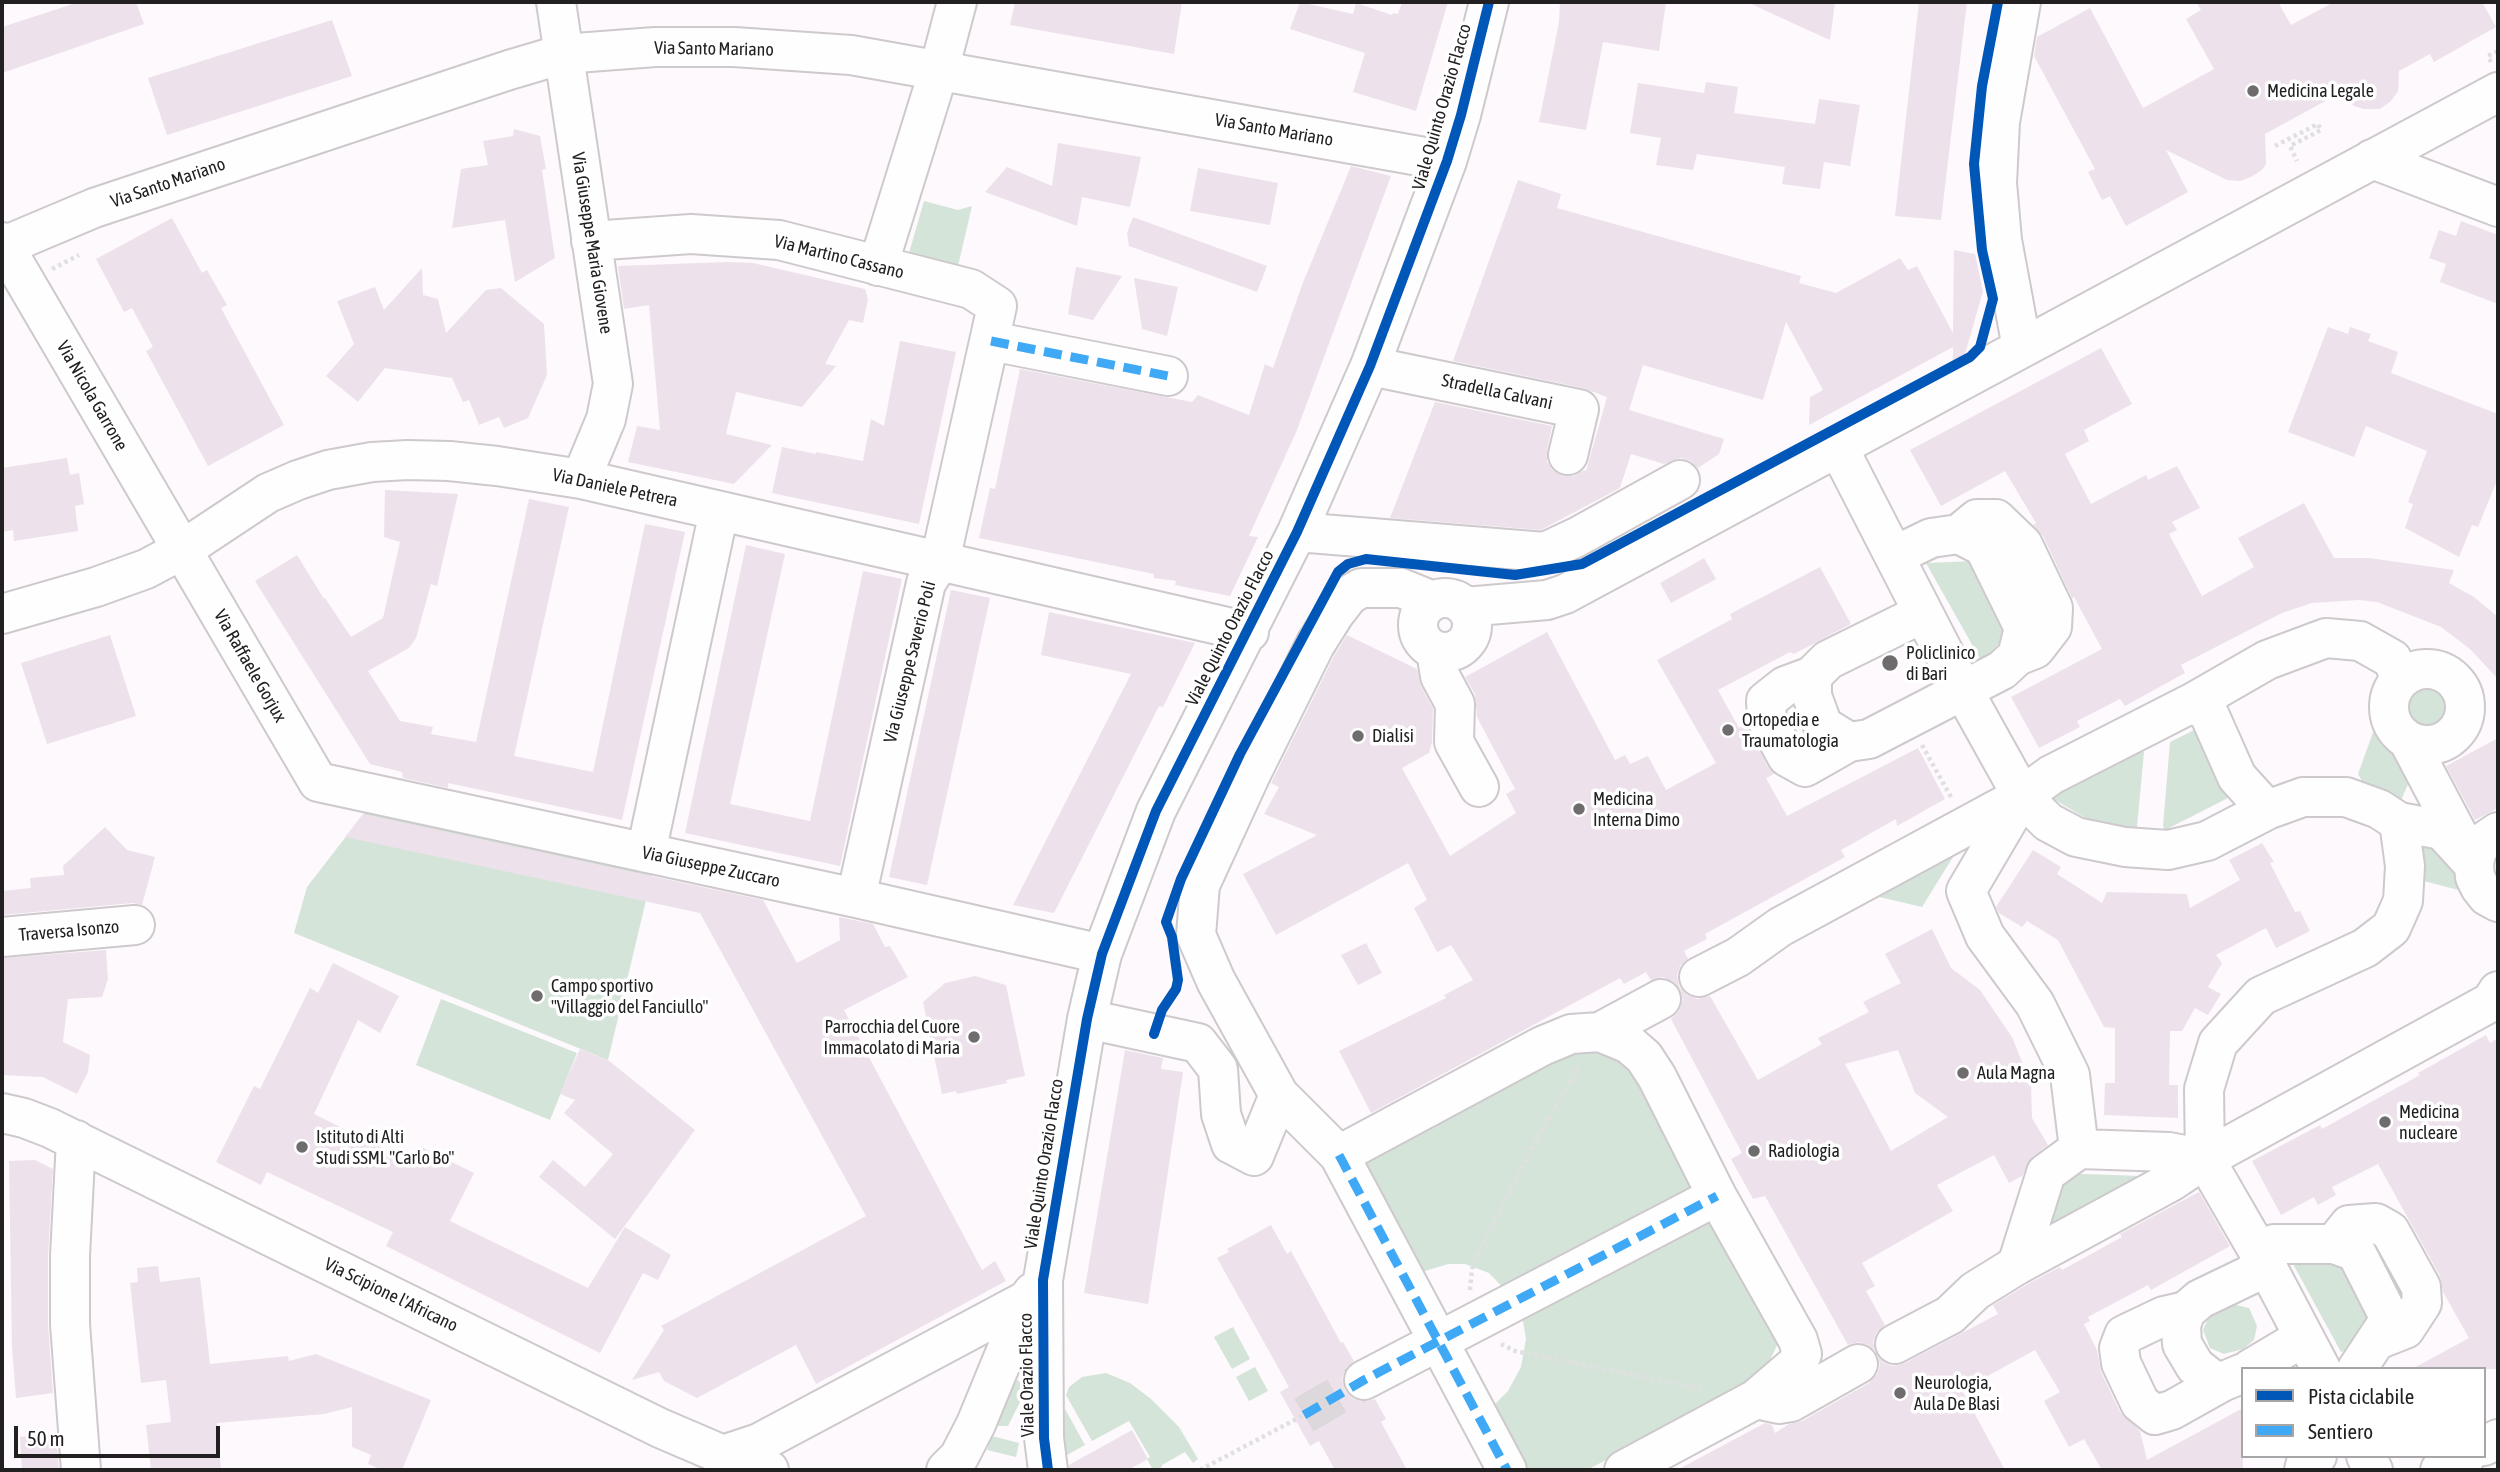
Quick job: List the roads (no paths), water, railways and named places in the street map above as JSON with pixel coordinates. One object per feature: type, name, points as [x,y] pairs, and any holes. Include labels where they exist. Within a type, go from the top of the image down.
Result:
[{"type":"street","name":"Via Giuseppe Maria Giovene","points":[[556,2],[613,384],[606,419],[581,479]]},
{"type":"street","points":[[878,266],[939,70],[957,2]]},
{"type":"street","name":"Viale Quinto Orazio Flacco","points":[[1035,1290],[1102,954],[1156,811],[1249,632],[1297,532],[1370,366],[1447,161],[1489,2]]},
{"type":"street","points":[[2021,2],[2000,122],[1997,183],[2003,240],[2022,348]]},
{"type":"street","name":"Via Santo Mariano","points":[[3,244],[94,208],[563,54],[655,47],[734,47],[851,55],[1447,161]]},
{"type":"street","points":[[1479,787],[1454,742],[1455,704],[1440,676],[1436,651],[1422,640],[1418,622],[1420,614],[1449,604],[1536,601],[1565,594],[2498,92]]},
{"type":"street","points":[[2372,159],[2498,207]]},
{"type":"street","name":"Via Martino Cassano","points":[[592,240],[691,234],[779,240],[971,289],[994,323],[1168,376]]},
{"type":"street","name":"Via Nicola Garrone","points":[[3,244],[182,550]]},
{"type":"street","name":"Via Giuseppe Saverio Poli","points":[[856,898],[926,583],[940,561],[994,323]]},
{"type":"street","name":"Stradella Calvani","points":[[1370,366],[1579,409],[1568,455]]},
{"type":"street","points":[[1838,447],[1962,690],[2022,796],[2048,822],[2076,837],[2125,847],[2168,850],[2207,841],[2267,810],[2303,797],[2346,797],[2379,809],[2399,822],[2442,830],[2474,865]]},
{"type":"street","name":"Via Daniele Petrera","points":[[2,614],[96,587],[146,569],[182,550],[268,493],[328,470],[372,462],[449,461],[581,479],[1249,632]]},
{"type":"street","points":[[1297,532],[1545,552],[1680,480]]},
{"type":"street","points":[[646,853],[719,511]]},
{"type":"street","points":[[1894,556],[1931,538],[1959,534],[1984,547],[2024,628],[2017,656],[2002,670],[1869,739],[1849,742],[1805,767],[1787,757],[1767,720],[1766,701],[1785,686],[1812,676],[1828,660],[1923,613]]},
{"type":"street","name":"Via Raffaele Gorjux","points":[[182,550],[318,782]]},
{"type":"street","points":[[1449,604],[1401,588],[1381,586],[1361,588],[1349,595],[1315,645],[1200,885],[1196,934],[1216,981],[1279,1095],[1339,1155],[1507,1470]]},
{"type":"street","points":[[1699,977],[1738,957],[1780,927],[2022,796],[2051,775],[2194,702],[2267,660],[2326,638],[2360,641],[2392,659],[2401,679]]},
{"type":"street","points":[[2424,669],[2449,675],[2464,696],[2466,708],[2463,721],[2456,732],[2446,740],[2434,744],[2420,744],[2408,740],[2399,733],[2389,712],[2393,688],[2412,672],[2424,669]]},
{"type":"street","points":[[1812,676],[1812,696],[1823,726],[1849,742]]},
{"type":"street","points":[[2194,702],[2208,714],[2237,777],[2267,810]]},
{"type":"street","points":[[2408,740],[2474,865]]},
{"type":"street","name":"Via Giuseppe Zuccaro","points":[[318,782],[1058,942],[1102,954]]},
{"type":"street","points":[[2022,796],[1966,891],[1986,936],[2035,1004],[2070,1075],[2079,1149]]},
{"type":"street","points":[[2266,1367],[2313,1353],[2205,1159],[2204,1089],[2218,1043],[2260,996],[2365,948],[2391,928],[2403,901],[2405,866],[2399,822]]},
{"type":"street","points":[[2498,832],[2482,843],[2476,853],[2474,865],[2475,877],[2480,887],[2487,896],[2498,902]]},
{"type":"street","name":"Traversa Isonzo","points":[[2,937],[135,925]]},
{"type":"street","points":[[1895,1345],[1950,1315],[1975,1291],[2017,1265],[2491,1002],[2498,991]]},
{"type":"street","points":[[1339,1155],[1542,1046],[1571,1034],[1600,1032],[1661,999]]},
{"type":"street","points":[[1087,1019],[1198,1042],[1218,1069],[1221,1114],[1231,1144],[1254,1156],[1279,1095]]},
{"type":"street","points":[[1600,1032],[1629,1044],[1644,1057],[1657,1077],[1717,1196],[1798,1340],[1802,1354],[1798,1363],[1756,1399],[1625,1470]]},
{"type":"street","name":"Via Scipione l'Africano","points":[[13,1116],[76,1140],[660,1428],[764,1469]]},
{"type":"street","points":[[76,1140],[70,1256],[70,1324],[81,1470]]},
{"type":"street","points":[[2017,1265],[2046,1173],[2079,1149],[2169,1152],[2205,1159]]},
{"type":"street","points":[[1364,1380],[1717,1196]]},
{"type":"street","points":[[2239,1375],[2210,1378],[2195,1366],[2182,1344],[2180,1325],[2186,1311],[2200,1299],[2252,1274],[2274,1244],[2334,1244],[2356,1252],[2390,1319],[2367,1354]]},
{"type":"street","points":[[723,1455],[759,1444],[1035,1290]]},
{"type":"street","name":"Viale Orazio Flacco","points":[[946,1470],[959,1457],[976,1424],[1035,1290]]},
{"type":"street","name":"Viale Orazio Flacco","points":[[1035,1290],[1048,1470]]},
{"type":"street","points":[[2186,1311],[2164,1316],[2124,1335],[2119,1348],[2121,1363],[2140,1403],[2155,1415],[2172,1410],[2239,1375]]},
{"type":"street","points":[[1756,1399],[1779,1404],[1791,1402],[1858,1364]]},
{"type":"street","points":[[660,1428],[687,1470]]},
{"type":"street","points":[[2440,1470],[2462,1458]]},
{"type":"tunnel","points":[[1304,1415],[1364,1380]]},
{"type":"place","name":"Medicina Legale","points":[[2253,91]]},
{"type":"place","name":"Policlinico di Bari","points":[[1890,663]]},
{"type":"place","name":"Ortopedia e Traumatologia","points":[[1728,730]]},
{"type":"place","name":"Dialisi","points":[[1358,736]]},
{"type":"place","name":"Medicina Interna Dimo","points":[[1579,809]]},
{"type":"place","name":"Campo sportivo \"Villaggio del Fanciullo\"","points":[[537,996]]},
{"type":"place","name":"Parrocchia del Cuore Immacolato di Maria","points":[[974,1037]]},
{"type":"place","name":"Aula Magna","points":[[1963,1073]]},
{"type":"place","name":"Medicina nucleare","points":[[2385,1122]]},
{"type":"place","name":"Istituto di Alti Studi SSML \"Carlo Bo\"","points":[[302,1147]]},
{"type":"place","name":"Radiologia","points":[[1754,1151]]},
{"type":"place","name":"Neurologia, Aula De Blasi","points":[[1900,1393]]}]
